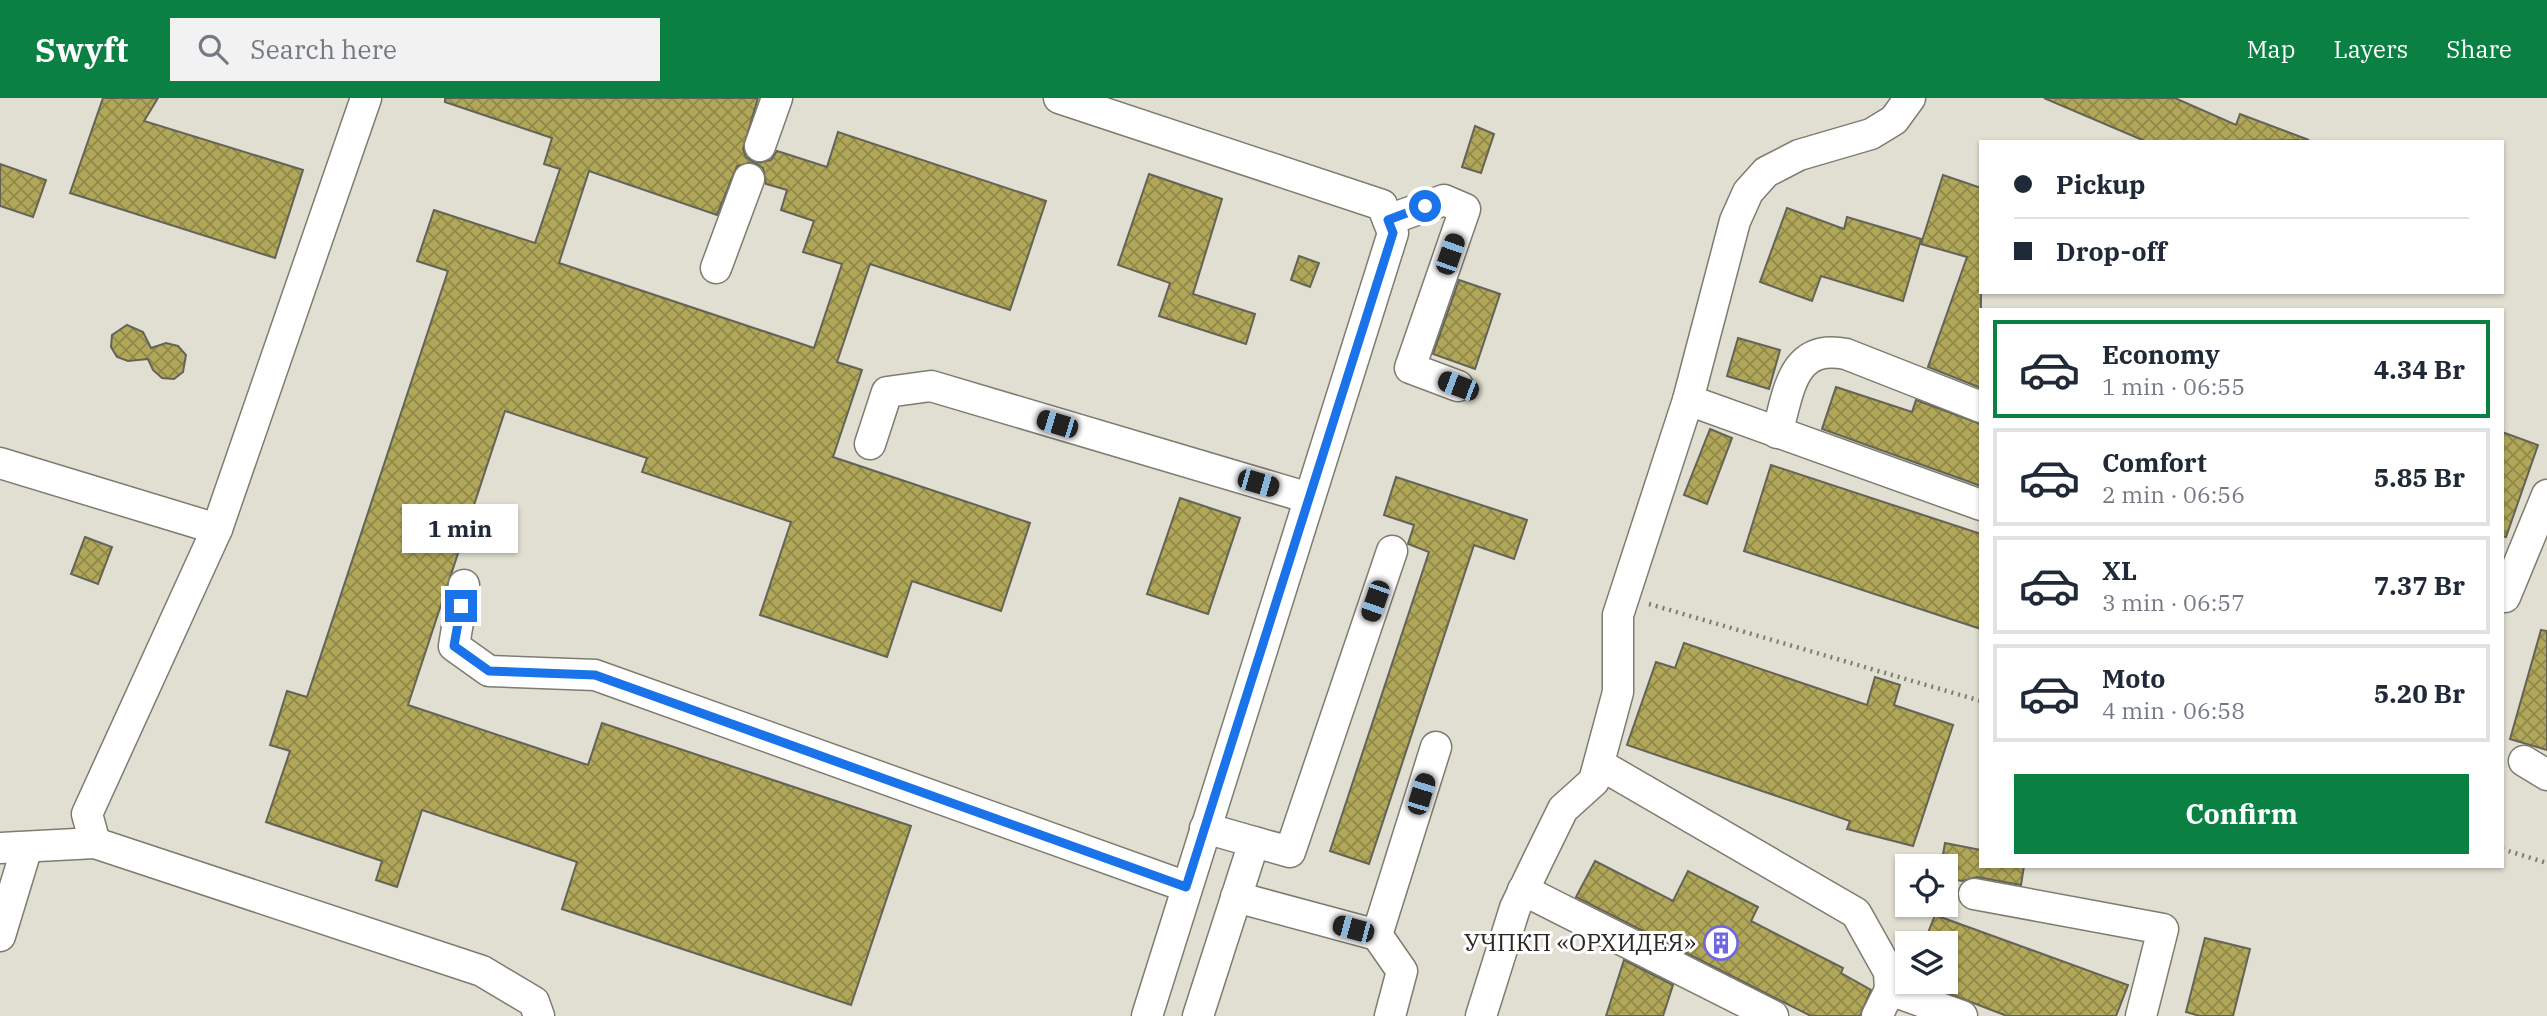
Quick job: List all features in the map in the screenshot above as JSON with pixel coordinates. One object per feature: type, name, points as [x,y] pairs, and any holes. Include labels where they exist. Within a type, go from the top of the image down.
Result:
[{"type":"lane","points":[[95,842],[87,814],[216,529],[366,98]]},
{"type":"lane","points":[[760,146],[776,98]]},
{"type":"lane","points":[[1059,98],[1382,205],[1393,233],[1147,1016]]},
{"type":"lane","points":[[1482,1016],[1523,890],[1563,809],[1594,781],[1618,692],[1618,615],[1688,400],[1735,221],[1748,192],[1766,172],[1799,155],[1871,134],[1894,120],[1910,98]]},
{"type":"lane","points":[[716,268],[749,179]]},
{"type":"lane","points":[[1388,220],[1444,200],[1465,209],[1410,368],[1458,386]]},
{"type":"lane","points":[[1777,433],[1796,369],[1810,356],[1830,351],[1979,406]]},
{"type":"lane","points":[[870,444],[887,392],[931,386],[1309,498]]},
{"type":"lane","points":[[1688,400],[1979,504]]},
{"type":"lane","points":[[0,463],[216,529]]},
{"type":"lane","points":[[2504,598],[2547,495]]},
{"type":"lane","points":[[1205,828],[1290,852],[1392,551]]},
{"type":"lane","points":[[464,585],[454,646],[489,671],[595,675],[1186,887]]},
{"type":"lane","points":[[1377,935],[1436,747]]},
{"type":"lane","points":[[1599,764],[1856,913],[1889,972],[1883,1003],[1962,1016]]},
{"type":"lane","points":[[0,936],[14,848],[95,842],[482,971],[534,1002],[539,1016]]},
{"type":"lane","points":[[1198,1016],[1254,842]]},
{"type":"lane","points":[[1523,890],[1773,1016]]},
{"type":"lane","points":[[1974,894],[2163,929],[2141,1016]]},
{"type":"lane","points":[[1236,897],[1377,935],[1402,971],[1390,1016]]},
{"type":"path","points":[[1624,597],[1979,700]]},
{"type":"path","points":[[2504,850],[2547,863]]},
{"type":"building","points":[[103,98],[158,98],[144,121],[303,170],[275,258],[70,193]]},
{"type":"building","points":[[445,98],[758,98],[743,149],[746,157],[754,162],[737,166],[717,215],[589,171],[559,263],[814,348],[842,264],[803,252],[814,221],[781,210],[787,190],[766,184],[763,168],[755,163],[771,160],[777,151],[827,167],[838,132],[1046,201],[1010,310],[870,264],[837,362],[862,370],[833,457],[1030,523],[1001,611],[912,581],[887,657],[760,615],[791,522],[642,472],[647,458],[505,411],[408,705],[588,765],[602,723],[911,826],[851,1005],[562,909],[577,862],[422,810],[397,887],[376,880],[382,861],[266,822],[290,751],[270,745],[287,691],[307,697],[448,271],[417,261],[434,210],[535,243],[560,169],[544,164],[552,138],[445,102]]},
{"type":"building","points":[[2044,98],[2175,98],[2236,125],[2240,114],[2309,140],[2142,140]]},
{"type":"building","points":[[1475,126],[1494,134],[1481,173],[1462,167]]},
{"type":"building","points":[[0,164],[46,180],[33,217],[0,206]]},
{"type":"building","points":[[1149,174],[1222,199],[1193,294],[1255,314],[1246,344],[1159,316],[1170,283],[1118,265]]},
{"type":"building","points":[[1943,175],[1979,187],[1979,387],[1928,367],[1967,257],[1921,244]]},
{"type":"building","points":[[1787,208],[1844,229],[1847,217],[1921,239],[1903,301],[1821,276],[1812,301],[1760,282]]},
{"type":"building","points":[[1299,256],[1319,263],[1310,287],[1291,280]]},
{"type":"building","points":[[1459,280],[1500,294],[1475,369],[1433,354]]},
{"type":"building","points":[[127,325],[143,332],[151,348],[166,343],[178,346],[186,355],[183,372],[174,379],[162,378],[153,370],[148,359],[128,361],[117,357],[111,347],[112,335]]},
{"type":"building","points":[[1738,338],[1780,350],[1769,389],[1727,376]]},
{"type":"building","points":[[1836,387],[1912,412],[1916,400],[1979,423],[1979,485],[1822,429]]},
{"type":"building","points":[[1710,429],[1732,438],[1707,504],[1684,495]]},
{"type":"building","points":[[2504,433],[2538,445],[2504,536]]},
{"type":"building","points":[[1771,465],[1979,533],[1979,628],[1744,551]]},
{"type":"building","points":[[1396,477],[1527,520],[1514,559],[1474,545],[1369,864],[1330,851],[1429,552],[1408,544],[1414,525],[1384,515]]},
{"type":"building","points":[[1180,498],[1240,518],[1208,614],[1147,594]]},
{"type":"building","points":[[85,537],[112,547],[98,584],[71,574]]},
{"type":"building","points":[[2541,630],[2547,631],[2547,750],[2510,739]]},
{"type":"building","points":[[1684,643],[1867,705],[1875,677],[1900,685],[1894,705],[1953,725],[1913,846],[1847,829],[1850,821],[1627,745],[1656,662],[1675,668]]},
{"type":"building","points":[[1945,843],[1979,850],[1979,868],[2024,868],[2021,885],[1977,877],[1958,880],[1958,854],[1943,854]]},
{"type":"building","name":"УЧПКП «ОРХИДЕЯ»","points":[[1595,861],[1673,901],[1688,871],[1758,907],[1751,921],[1843,968],[1841,973],[1871,990],[1860,1016],[1811,1016],[1576,897]]},
{"type":"building","points":[[1934,917],[1941,917],[2128,985],[2116,1016],[2007,1016],[1950,994],[1958,994],[1958,931],[1929,931]]},
{"type":"building","points":[[2205,938],[2250,949],[2233,1016],[2200,1016],[2186,1012]]},
{"type":"building","points":[[1624,960],[1673,985],[1663,1016],[1606,1016]]},
{"type":"place","name":"УЧПКП «ОРХИДЕЯ»","points":[[1721,943]]},
{"type":"route","points":[[461,606],[454,646],[489,671],[595,675],[1186,887],[1393,233],[1388,220],[1425,206]]}]
